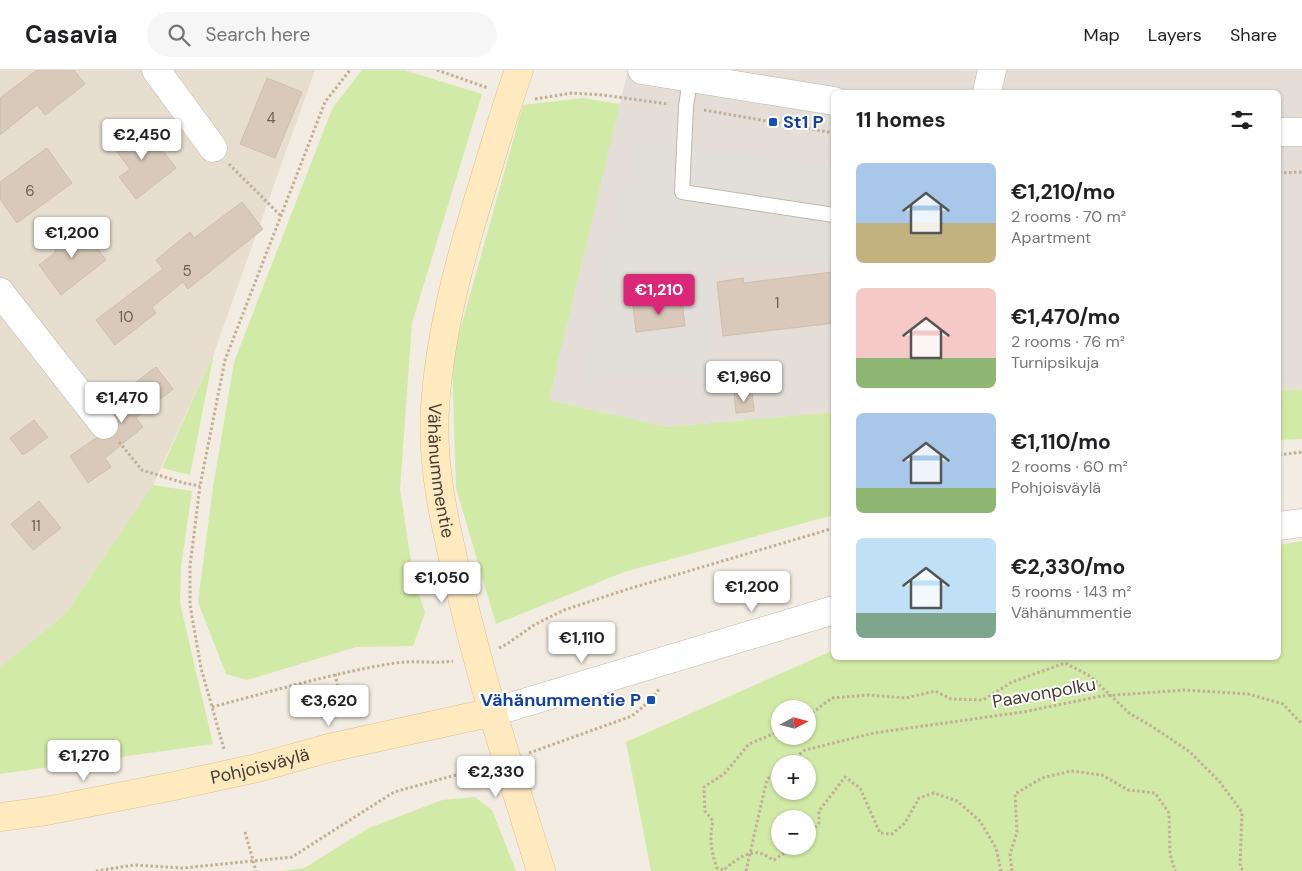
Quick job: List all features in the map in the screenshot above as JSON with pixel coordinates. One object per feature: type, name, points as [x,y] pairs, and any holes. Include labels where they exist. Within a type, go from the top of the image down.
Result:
[{"type":"main road","name":"Vähänummentie","points":[[515,82],[468,231],[445,327],[435,408],[436,456],[438,484],[450,547],[476,658],[541,871]]},
{"type":"main road","name":"Pohjoisväylä","points":[[0,817],[46,811],[174,786],[257,768],[329,748],[493,712]]},
{"type":"street","points":[[156,70],[213,148]]},
{"type":"street","points":[[642,70],[831,101]]},
{"type":"street","points":[[987,90],[992,70]]},
{"type":"street","points":[[1281,132],[1302,132]]},
{"type":"street","points":[[0,292],[104,424]]},
{"type":"street","points":[[1281,526],[1302,523]]},
{"type":"street","name":"Pohjoisväylä","points":[[493,712],[831,611]]},
{"type":"lane","points":[[690,79],[686,107],[682,192],[831,215]]},
{"type":"path","points":[[226,754],[201,668],[190,605],[190,566],[200,486],[225,360],[325,102],[350,70]]},
{"type":"path","points":[[436,70],[488,88],[515,82],[538,99],[572,93],[603,95],[686,107],[831,132]]},
{"type":"path","points":[[213,148],[282,217]]},
{"type":"path","points":[[1281,173],[1302,172]]},
{"type":"path","points":[[104,424],[142,470],[200,486]]},
{"type":"path","points":[[1281,455],[1302,452]]},
{"type":"path","points":[[212,707],[335,674],[398,663],[440,663],[476,658],[507,644],[534,625],[564,610],[831,529]]},
{"type":"path","points":[[816,710],[832,698],[868,695],[906,698],[935,691],[951,699],[983,700],[1012,682],[1065,663],[1090,676],[1129,713],[1190,752],[1220,781],[1242,812],[1240,867],[1244,871]]},
{"type":"path","points":[[335,674],[342,707]]},
{"type":"path","points":[[96,871],[134,865],[182,868],[292,857],[394,792],[507,761],[632,716],[651,700],[662,685]]},
{"type":"path","name":"Paavonpolku","points":[[799,755],[805,750],[874,732],[1023,712],[1109,696],[1185,690],[1248,694],[1283,704],[1302,724]]},
{"type":"path","points":[[771,735],[749,744],[724,774],[704,787],[705,811],[713,821],[711,850],[718,868],[724,870],[731,863],[758,852],[774,860],[782,855]]},
{"type":"path","points":[[1012,871],[1010,854],[1017,832],[1015,794],[1042,778],[1071,771],[1102,775],[1128,790],[1155,793],[1169,814],[1170,854],[1175,871]]},
{"type":"path","points":[[746,871],[767,779],[771,776]]},
{"type":"path","points":[[816,826],[819,823],[819,810],[845,777],[860,788],[880,833],[892,834],[904,823],[919,798],[934,793],[957,801],[980,821],[996,848],[1001,871]]},
{"type":"path","points":[[245,832],[256,871]]},
{"type":"shaded area","points":[[0,70],[315,70],[214,353],[153,485],[65,614],[0,667]]},
{"type":"shaded area","points":[[628,70],[1302,70],[1302,389],[1281,390],[1281,90],[831,90],[831,412],[667,427],[549,400]]},
{"type":"shaded area","points":[[693,146],[831,168],[831,264],[716,261],[706,372],[584,382],[600,270],[636,147]]},
{"type":"green space","points":[[362,70],[404,70],[482,94],[412,323],[400,489],[413,574],[425,613],[413,646],[356,647],[247,680],[226,674],[198,602],[213,487],[234,362],[332,109]]},
{"type":"green space","points":[[583,98],[620,104],[549,400],[667,427],[831,412],[831,516],[624,572],[496,624],[456,488],[452,359],[523,105]]},
{"type":"green space","points":[[214,353],[190,475],[162,468]]},
{"type":"green space","points":[[1302,389],[1302,439],[1281,440],[1281,390]]},
{"type":"green space","points":[[153,485],[192,491],[181,567],[180,603],[213,744],[0,774],[0,667],[65,614]]},
{"type":"green space","points":[[1302,541],[1302,871],[651,871],[626,742],[831,651],[831,660],[1281,660],[1281,545]]},
{"type":"green space","points":[[475,797],[492,810],[516,871],[281,871],[304,868],[369,828],[442,800]]},
{"type":"building","points":[[37,70],[74,70],[85,84],[45,115],[37,105],[0,135],[0,98]]},
{"type":"building","points":[[267,78],[302,92],[275,158],[240,144]]},
{"type":"building","points":[[141,122],[176,168],[136,199],[119,177],[130,169],[112,145]]},
{"type":"building","points":[[47,148],[72,183],[17,223],[0,199],[0,182]]},
{"type":"building","points":[[242,202],[263,229],[188,289],[183,282],[152,307],[156,313],[115,345],[96,320],[163,269],[156,260],[190,232],[194,238]]},
{"type":"building","points":[[78,223],[106,260],[61,295],[39,265],[56,252],[50,244]]},
{"type":"building","points":[[831,272],[831,323],[723,336],[717,282],[743,278],[744,283]]},
{"type":"building","points":[[682,300],[685,326],[636,332],[633,306]]},
{"type":"building","points":[[156,367],[173,389],[136,418],[143,427],[105,458],[111,467],[88,483],[70,456],[96,438],[106,440],[114,437],[118,431],[119,423],[114,412],[130,400],[123,392]]},
{"type":"building","points":[[752,392],[754,411],[736,413],[734,394]]},
{"type":"building","points":[[34,420],[48,437],[23,455],[10,438]]},
{"type":"building","points":[[39,501],[61,528],[33,550],[11,524]]},
{"type":"place","name":"St1 P","points":[[773,122]]},
{"type":"place","name":"Vähänummentie P","points":[[651,700]]}]
